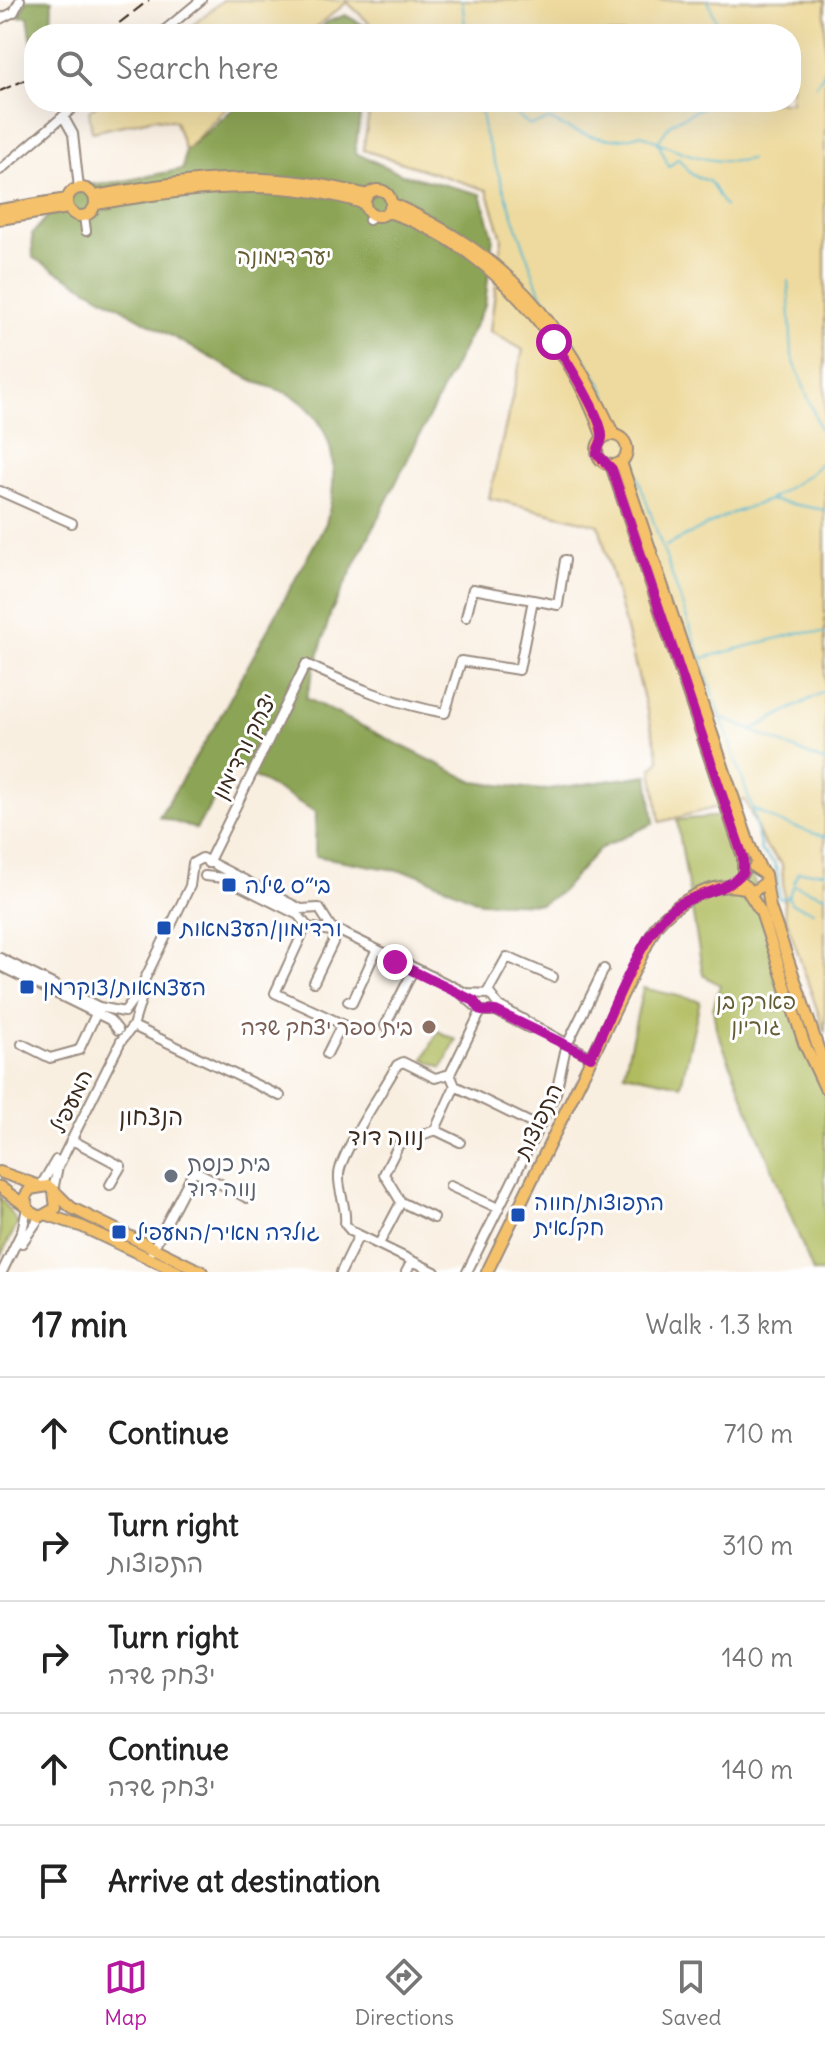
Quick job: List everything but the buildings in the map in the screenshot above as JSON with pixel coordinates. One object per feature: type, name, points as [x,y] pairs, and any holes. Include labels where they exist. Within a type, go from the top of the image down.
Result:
[{"type":"main road","points":[[68,204],[73,214],[84,216],[95,200],[250,186],[307,190],[369,208],[380,216],[389,207],[389,195],[381,190],[369,208]]},
{"type":"main road","points":[[0,219],[68,204],[79,188],[90,190],[95,200]]},
{"type":"main road","points":[[0,210],[68,204]]},
{"type":"main road","points":[[389,207],[453,233],[491,261],[525,292],[574,354],[608,437],[625,444],[626,454],[616,464]]},
{"type":"main road","points":[[608,437],[597,454],[616,464],[743,829],[766,882],[770,907],[825,1068]]},
{"type":"main road","points":[[616,464],[743,857],[742,874],[746,889],[761,912],[804,1043],[825,1088]]},
{"type":"main road","points":[[742,874],[750,867],[760,868]]},
{"type":"main road","name":"התפוצות","points":[[487,1272],[656,926],[684,901],[720,888],[742,874]]},
{"type":"main road","points":[[746,889],[760,891],[766,882]]},
{"type":"main road","name":"התפוצות","points":[[720,888],[746,889]]},
{"type":"main road","points":[[0,1172],[54,1191],[72,1208],[151,1252],[178,1272]]},
{"type":"main road","points":[[26,1207],[27,1193],[40,1185]]},
{"type":"main road","points":[[0,1187],[44,1216],[83,1227],[202,1272]]},
{"type":"main road","points":[[44,1216],[56,1208],[54,1191]]},
{"type":"street","points":[[0,19],[14,12],[20,0]]},
{"type":"street","points":[[172,24],[201,0]]},
{"type":"street","points":[[0,170],[68,112]]},
{"type":"street","points":[[63,116],[73,134],[79,188]]},
{"type":"street","points":[[84,216],[86,231]]},
{"type":"street","points":[[0,491],[72,523]]},
{"type":"street","points":[[466,617],[473,589],[558,605],[565,560]]},
{"type":"street","name":"יצחק ורדימון","points":[[192,875],[193,863],[206,862],[306,664],[360,690],[410,707],[445,713],[461,661],[519,670],[533,600]]},
{"type":"street","points":[[125,1026],[204,876],[206,862],[304,917]]},
{"type":"street","points":[[122,1012],[138,993],[192,875],[224,878],[483,1003],[495,1001],[567,1045]]},
{"type":"street","points":[[327,1054],[342,1024],[275,993],[304,917],[315,907],[320,922],[337,934],[591,1057]]},
{"type":"street","points":[[314,982],[337,934]]},
{"type":"street","points":[[348,1001],[352,1003],[375,953]]},
{"type":"street","points":[[539,1127],[455,1086],[450,1074],[507,957],[553,977]]},
{"type":"street","points":[[0,958],[99,1007],[122,1012]]},
{"type":"street","points":[[0,966],[96,1014],[280,1096]]},
{"type":"street","points":[[467,1272],[556,1093],[567,1045],[604,969]]},
{"type":"street","points":[[385,1026],[413,971]]},
{"type":"street","points":[[122,1012],[125,1026]]},
{"type":"street","points":[[122,1012],[125,1026]]},
{"type":"street","points":[[22,1044],[50,1058],[79,1050],[96,1014]]},
{"type":"street","name":"המעפיל","points":[[54,1191],[58,1167],[125,1026]]},
{"type":"street","name":"המעפיל","points":[[40,1185],[125,1026]]},
{"type":"street","points":[[435,1272],[359,1235],[345,1224],[347,1208],[338,1174],[375,1098],[397,1065],[403,1062],[435,1078],[450,1074]]},
{"type":"street","points":[[434,1218],[401,1202],[384,1174],[399,1144],[435,1130],[455,1086]]},
{"type":"street","points":[[435,1130],[460,1142]]},
{"type":"street","points":[[72,1140],[121,1166],[110,1185]]},
{"type":"street","points":[[151,1252],[194,1170],[247,1198]]},
{"type":"street","points":[[450,1186],[498,1208]]},
{"type":"street","points":[[379,1244],[401,1202]]},
{"type":"street","points":[[5,1272],[22,1231],[26,1207]]},
{"type":"street","points":[[5,1272],[44,1216]]},
{"type":"street","points":[[341,1272],[359,1235]]},
{"type":"street","points":[[406,1272],[412,1261]]},
{"type":"green space","points":[[27,0],[52,0],[51,24],[29,24],[28,16],[19,17]]},
{"type":"green space","points":[[345,15],[362,24],[325,24]]},
{"type":"green space","name":"יער דימונה","points":[[230,112],[361,112],[355,153],[402,174],[481,194],[493,236],[485,305],[331,612],[306,698],[474,782],[542,790],[648,775],[654,823],[599,849],[561,892],[541,904],[480,902],[417,874],[315,856],[316,812],[235,766],[196,829],[159,817],[216,724],[326,523],[333,478],[333,463],[325,434],[301,402],[221,364],[33,258],[32,234],[60,202],[86,185],[119,182],[183,169],[185,151]]},
{"type":"green space","name":"פארק בן גוריון","points":[[730,817],[743,834],[756,889],[825,1083],[825,1272],[813,1272],[716,1028],[713,1009],[720,985],[703,975],[677,820]]},
{"type":"green space","points":[[643,988],[700,1001],[681,1085],[624,1073]]},
{"type":"green space","points":[[438,1031],[456,1040],[442,1068],[424,1059]]},
{"type":"green space","points":[[0,1197],[18,1223],[0,1257]]},
{"type":"sand","points":[[223,0],[825,0],[825,1033],[785,915],[782,864],[764,845],[745,800],[660,822],[652,768],[660,761],[599,525],[489,498],[523,350],[490,331],[502,238],[487,190],[363,150],[369,112],[801,112],[801,24],[370,24],[347,2],[320,24],[194,24]]},
{"type":"sand","points":[[89,112],[222,112],[185,151],[175,121],[155,118],[92,132]]},
{"type":"waterway","points":[[462,0],[465,24]]},
{"type":"waterway","points":[[708,0],[717,24]]},
{"type":"waterway","points":[[816,86],[825,71]]},
{"type":"waterway","points":[[481,112],[484,132],[539,290],[601,383],[619,422],[637,446],[636,471],[752,807],[761,851],[774,863],[777,871],[779,899],[788,897],[794,885],[825,896]]},
{"type":"waterway","points":[[512,112],[530,125],[550,120],[582,134],[606,139],[641,134],[708,159],[750,159]]},
{"type":"waterway","points":[[693,112],[671,123],[658,142],[669,167],[678,158],[691,174],[710,182],[725,207]]},
{"type":"waterway","points":[[788,281],[792,356],[825,442]]},
{"type":"waterway","points":[[769,500],[811,473],[825,458]]},
{"type":"waterway","points":[[666,546],[730,514],[769,500],[825,510]]},
{"type":"waterway","points":[[703,658],[802,632],[825,633]]},
{"type":"waterway","points":[[752,730],[825,691]]},
{"type":"waterway","points":[[720,717],[825,762]]},
{"type":"waterway","points":[[752,808],[779,822],[825,837]]},
{"type":"waterway","points":[[794,882],[798,872],[825,872]]},
{"type":"waterway","points":[[788,897],[792,904],[813,911]]},
{"type":"railway","points":[[118,24],[149,0]]},
{"type":"railway","points":[[0,91],[24,80]]},
{"type":"place","name":"בי״ס שילה","points":[[229,885]]},
{"type":"place","name":"ורדימון/העצמאות","points":[[164,928]]},
{"type":"place","name":"העצמאות/צוקרמן","points":[[27,987]]},
{"type":"place","name":"בית ספר יצחק שדה","points":[[429,1027]]},
{"type":"place","name":"בית כנסת נווה דוד","points":[[171,1176]]},
{"type":"place","name":"התפוצות/חווה חקלאית","points":[[518,1215]]},
{"type":"place","name":"גולדה מאיר/המעפיל","points":[[119,1232]]},
{"type":"district","name":"הנצחון","points":[[151,1116]]},
{"type":"district","name":"נווה דוד","points":[[386,1136]]},
{"type":"route","points":[[395,962],[474,1001],[481,1011],[496,1011],[591,1057],[656,926],[684,901],[725,886],[743,872],[743,857],[611,465],[602,462],[597,454],[603,438],[599,426],[580,383],[554,342]]}]
